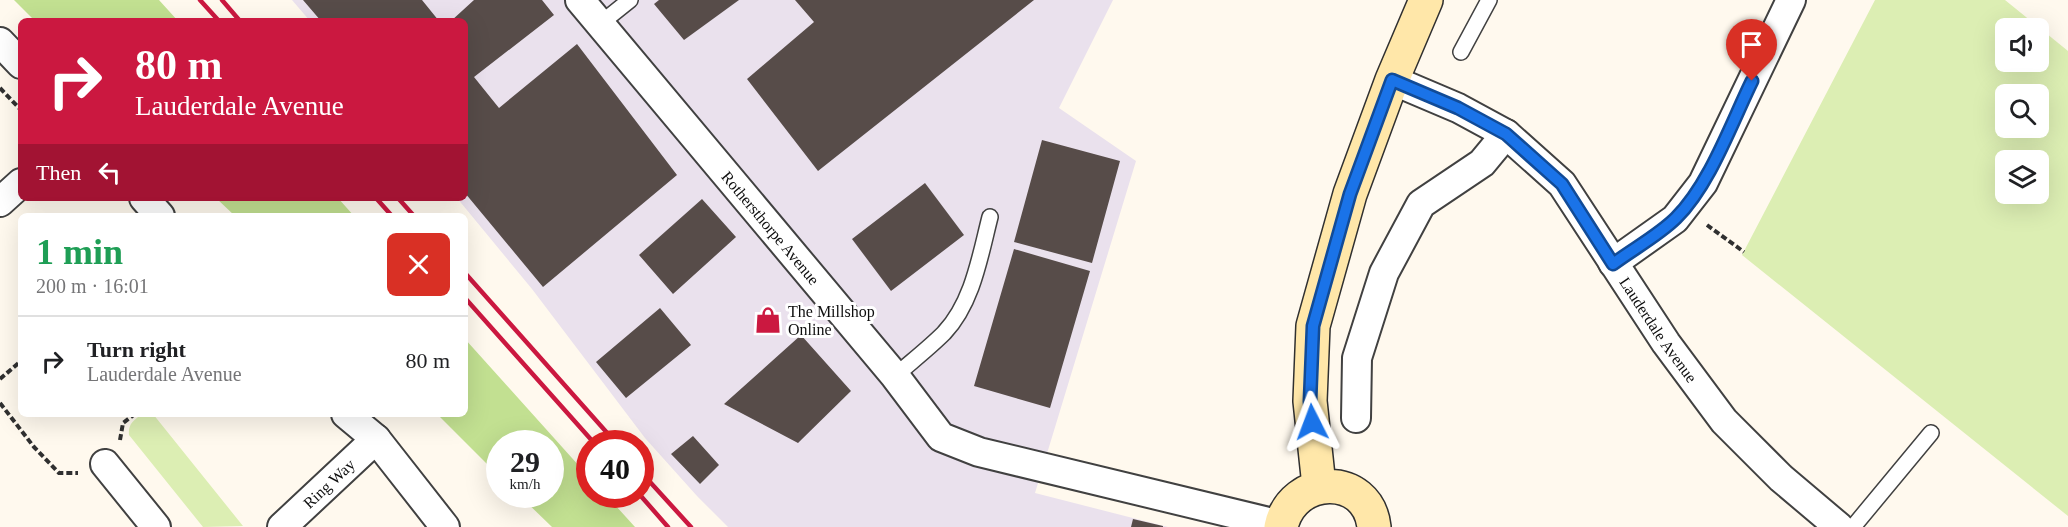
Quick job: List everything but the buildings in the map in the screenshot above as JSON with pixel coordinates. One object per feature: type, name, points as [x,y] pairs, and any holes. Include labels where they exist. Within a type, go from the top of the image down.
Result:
[{"type":"street","name":"Rothersthorpe Avenue","points":[[580,0],[895,376],[941,437],[979,452],[1281,526]]},
{"type":"street","points":[[1319,486],[1310,401],[1313,326],[1350,194],[1392,80],[1426,0]]},
{"type":"street","points":[[1613,264],[1675,219],[1703,183],[1791,0]]},
{"type":"street","points":[[0,42],[18,60]]},
{"type":"street","name":"Lauderdale Avenue","points":[[1392,80],[1458,108],[1506,134],[1562,184],[1666,343],[1724,421],[1781,478],[1839,527]]},
{"type":"street","points":[[1356,418],[1357,358],[1384,273],[1421,204],[1482,163],[1506,134]]},
{"type":"street","points":[[0,202],[18,186]]},
{"type":"street","points":[[147,201],[157,213]]},
{"type":"street","points":[[350,417],[376,439],[445,527]]},
{"type":"street","name":"Ring Way","points":[[282,527],[376,439]]},
{"type":"street","points":[[109,469],[156,527]]},
{"type":"street","points":[[1281,526],[1288,507],[1301,494],[1319,486],[1333,486],[1347,489],[1359,497],[1368,507],[1374,527]]},
{"type":"lane","points":[[600,24],[630,0]]},
{"type":"lane","points":[[1461,52],[1489,0]]},
{"type":"lane","points":[[895,376],[945,332],[962,306],[975,277],[990,217]]},
{"type":"lane","points":[[1853,527],[1931,433]]},
{"type":"path","points":[[0,88],[18,107]]},
{"type":"path","points":[[1685,208],[1744,252]]},
{"type":"path","points":[[0,378],[18,363]]},
{"type":"path","points":[[0,403],[34,447],[59,473],[109,469]]},
{"type":"shaded area","points":[[292,0],[1113,0],[1059,108],[1136,161],[1035,493],[1168,527],[728,527],[654,448],[654,430],[639,430],[532,289],[459,201],[468,201],[468,18],[307,18]]},
{"type":"green space","points":[[14,0],[159,0],[175,18],[32,18]]},
{"type":"green space","points":[[1875,0],[2005,0],[2027,18],[1995,18],[1995,72],[2049,72],[2049,36],[2068,51],[2068,516],[1742,255]]},
{"type":"green space","points":[[219,201],[341,201],[351,213],[232,213]]},
{"type":"green space","points":[[468,342],[547,430],[486,430],[486,463],[440,417],[468,417]]},
{"type":"green space","points":[[139,417],[155,417],[243,526],[203,527],[129,435],[132,423]]},
{"type":"green space","points":[[564,449],[576,463],[576,508],[618,508],[635,527],[552,527],[532,508],[564,508]]},
{"type":"railway","points":[[200,0],[216,18]]},
{"type":"railway","points":[[222,0],[237,18]]},
{"type":"railway","points":[[379,201],[389,213]]},
{"type":"railway","points":[[401,201],[411,213]]},
{"type":"railway","points":[[468,276],[605,430]]},
{"type":"railway","points":[[468,301],[583,430]]},
{"type":"railway","points":[[654,486],[691,527]]},
{"type":"railway","points":[[651,508],[668,527]]},
{"type":"place","name":"The Millshop Online","points":[[768,320]]},
{"type":"route","points":[[1312,422],[1310,401],[1313,326],[1350,194],[1392,80],[1458,108],[1506,134],[1562,184],[1613,264],[1675,219],[1685,208],[1703,183],[1752,81]]}]
